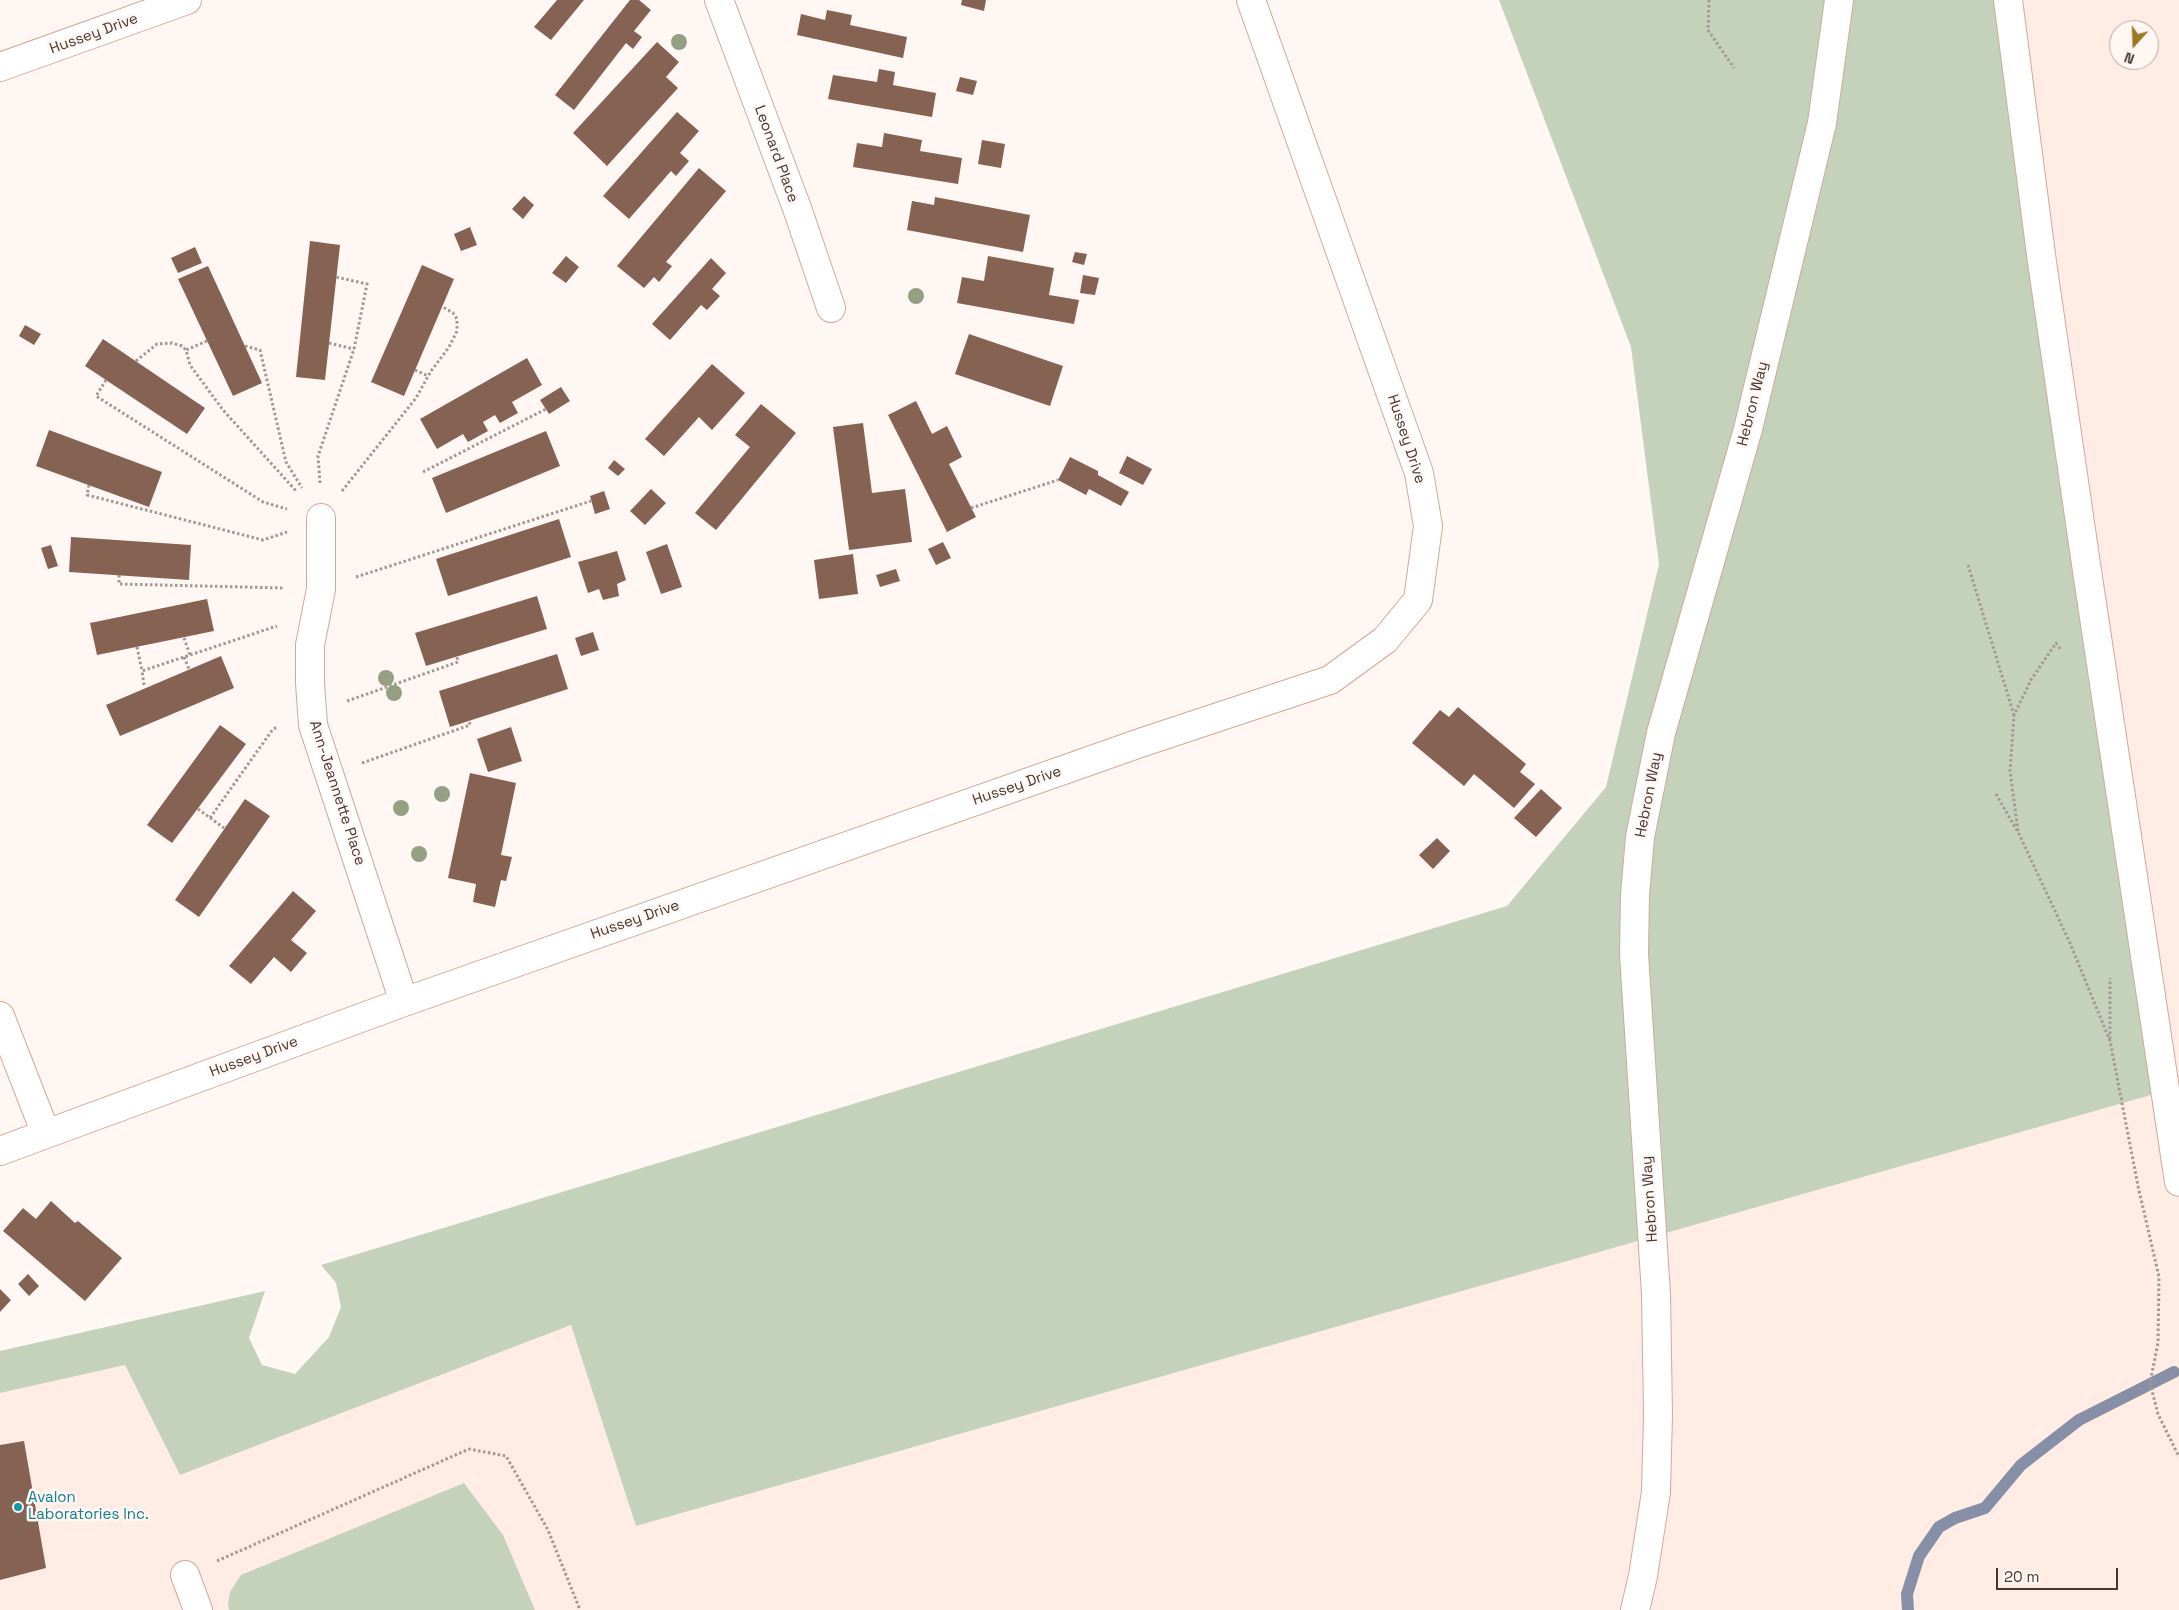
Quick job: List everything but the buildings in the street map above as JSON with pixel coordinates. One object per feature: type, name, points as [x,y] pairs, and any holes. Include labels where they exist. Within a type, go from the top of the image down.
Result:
[{"type":"street","name":"Hussey Drive","points":[[0,68],[187,0]]},
{"type":"street","name":"Leonard Place","points":[[719,0],[798,211],[831,308]]},
{"type":"street","name":"Hussey Drive","points":[[0,1151],[404,1002],[1134,746],[1330,680],[1385,640],[1418,600],[1428,526],[1419,473],[1251,0]]},
{"type":"street","name":"Hebron Way","points":[[1635,1610],[1643,1576],[1656,1492],[1658,1415],[1656,1294],[1634,954],[1635,895],[1640,837],[1661,733],[1748,429],[1822,123],[1839,0]]},
{"type":"street","points":[[2008,0],[2041,252],[2086,564],[2179,1182]]},
{"type":"street","name":"Ann-Jeannette Place","points":[[322,518],[319,601],[310,646],[313,725],[404,1002]]},
{"type":"street","points":[[0,1016],[46,1134]]},
{"type":"street","points":[[184,1575],[198,1610]]},
{"type":"path","points":[[1709,0],[1708,30],[1734,68]]},
{"type":"path","points":[[322,518],[318,456],[354,349],[367,284],[336,277]]},
{"type":"path","points":[[89,485],[87,495],[263,540],[322,518],[416,398],[428,376],[449,348],[457,331],[457,319],[453,312],[443,307]]},
{"type":"path","points":[[186,350],[207,341]]},
{"type":"path","points":[[136,362],[157,344],[172,343],[182,346],[186,350],[190,365],[223,410],[322,518]]},
{"type":"path","points":[[329,343],[354,349]]},
{"type":"path","points":[[245,346],[260,350],[286,462],[322,518]]},
{"type":"path","points":[[415,370],[428,376]]},
{"type":"path","points":[[106,380],[96,396],[263,502],[322,518]]},
{"type":"path","points":[[423,472],[546,409]]},
{"type":"path","points":[[971,508],[1058,480]]},
{"type":"path","points":[[142,671],[184,658],[319,601],[591,501]]},
{"type":"path","points":[[1968,565],[2014,715],[2010,771],[2019,834]]},
{"type":"path","points":[[119,575],[119,584],[319,601]]},
{"type":"path","points":[[184,638],[190,655]]},
{"type":"path","points":[[2014,715],[2031,680],[2056,643]]},
{"type":"path","points":[[137,647],[144,685]]},
{"type":"path","points":[[210,818],[273,729],[312,713],[458,662],[457,657]]},
{"type":"path","points":[[184,658],[189,670]]},
{"type":"path","points":[[330,773],[470,726],[469,721]]},
{"type":"path","points":[[1996,794],[2019,834],[2070,943],[2110,1040],[2138,1186],[2159,1277],[2158,1343],[2150,1383],[2158,1414],[2179,1457]]},
{"type":"path","points":[[198,808],[224,828]]},
{"type":"path","points":[[184,1575],[469,1449],[506,1456],[548,1530],[580,1610]]},
{"type":"shaded area","points":[[2020,0],[2179,0],[2179,1122]]},
{"type":"shaded area","points":[[2165,1091],[2179,1182],[2179,1610],[0,1610],[0,1393],[125,1365],[180,1475],[571,1325],[637,1526]]},
{"type":"green space","points":[[1499,0],[2012,0],[2165,1091],[636,1526],[571,1325],[180,1475],[125,1365],[0,1393],[0,1351],[265,1291],[249,1338],[262,1365],[295,1374],[329,1337],[341,1307],[336,1283],[321,1265],[1507,906],[1606,787],[1659,564],[1631,347]]},
{"type":"green space","points":[[464,1483],[503,1535],[535,1610],[229,1610],[230,1592],[241,1575]]},
{"type":"waterway","points":[[1908,1610],[1907,1594],[1919,1556],[1939,1527],[1955,1518],[1985,1508],[2021,1465],[2079,1420],[2174,1372]]},
{"type":"place","name":"Avalon Laboratories Inc.","points":[[18,1507]]}]
